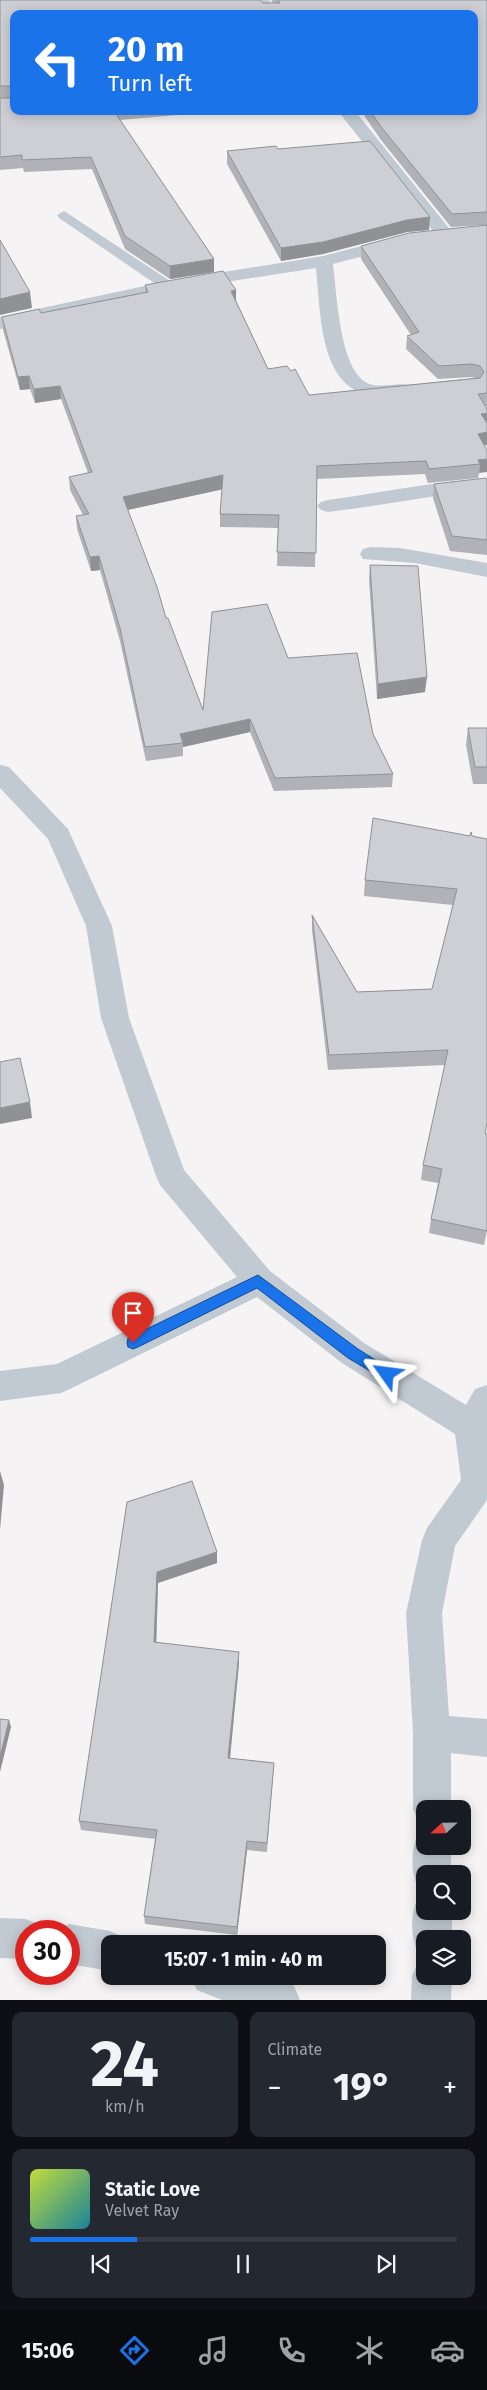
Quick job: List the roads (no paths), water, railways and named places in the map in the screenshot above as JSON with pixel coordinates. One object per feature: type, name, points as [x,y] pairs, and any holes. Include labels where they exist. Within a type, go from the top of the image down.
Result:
[{"type":"street","points":[[0,323],[168,286],[324,261],[422,238],[454,235],[349,115]]},
{"type":"street","points":[[324,261],[335,342],[346,375],[358,386],[370,391],[416,388]]},
{"type":"street","points":[[328,506],[386,499],[445,487],[487,485]]},
{"type":"street","points":[[371,554],[405,554],[457,567],[487,570]]},
{"type":"street","points":[[0,773],[59,835],[99,926],[115,1018],[172,1176],[258,1281],[353,1354],[479,1413],[482,1483],[439,1540],[424,1613],[432,1733],[432,1800]]},
{"type":"street","points":[[0,1386],[62,1378],[258,1281]]},
{"type":"street","points":[[432,1733],[487,1738]]},
{"type":"street","points":[[0,1938],[15,1939]]},
{"type":"street","points":[[80,1946],[101,1949]]},
{"type":"street","points":[[237,1985],[280,2000]]},
{"type":"street","points":[[432,1985],[432,2000]]},
{"type":"lane","points":[[64,215],[168,286]]}]
